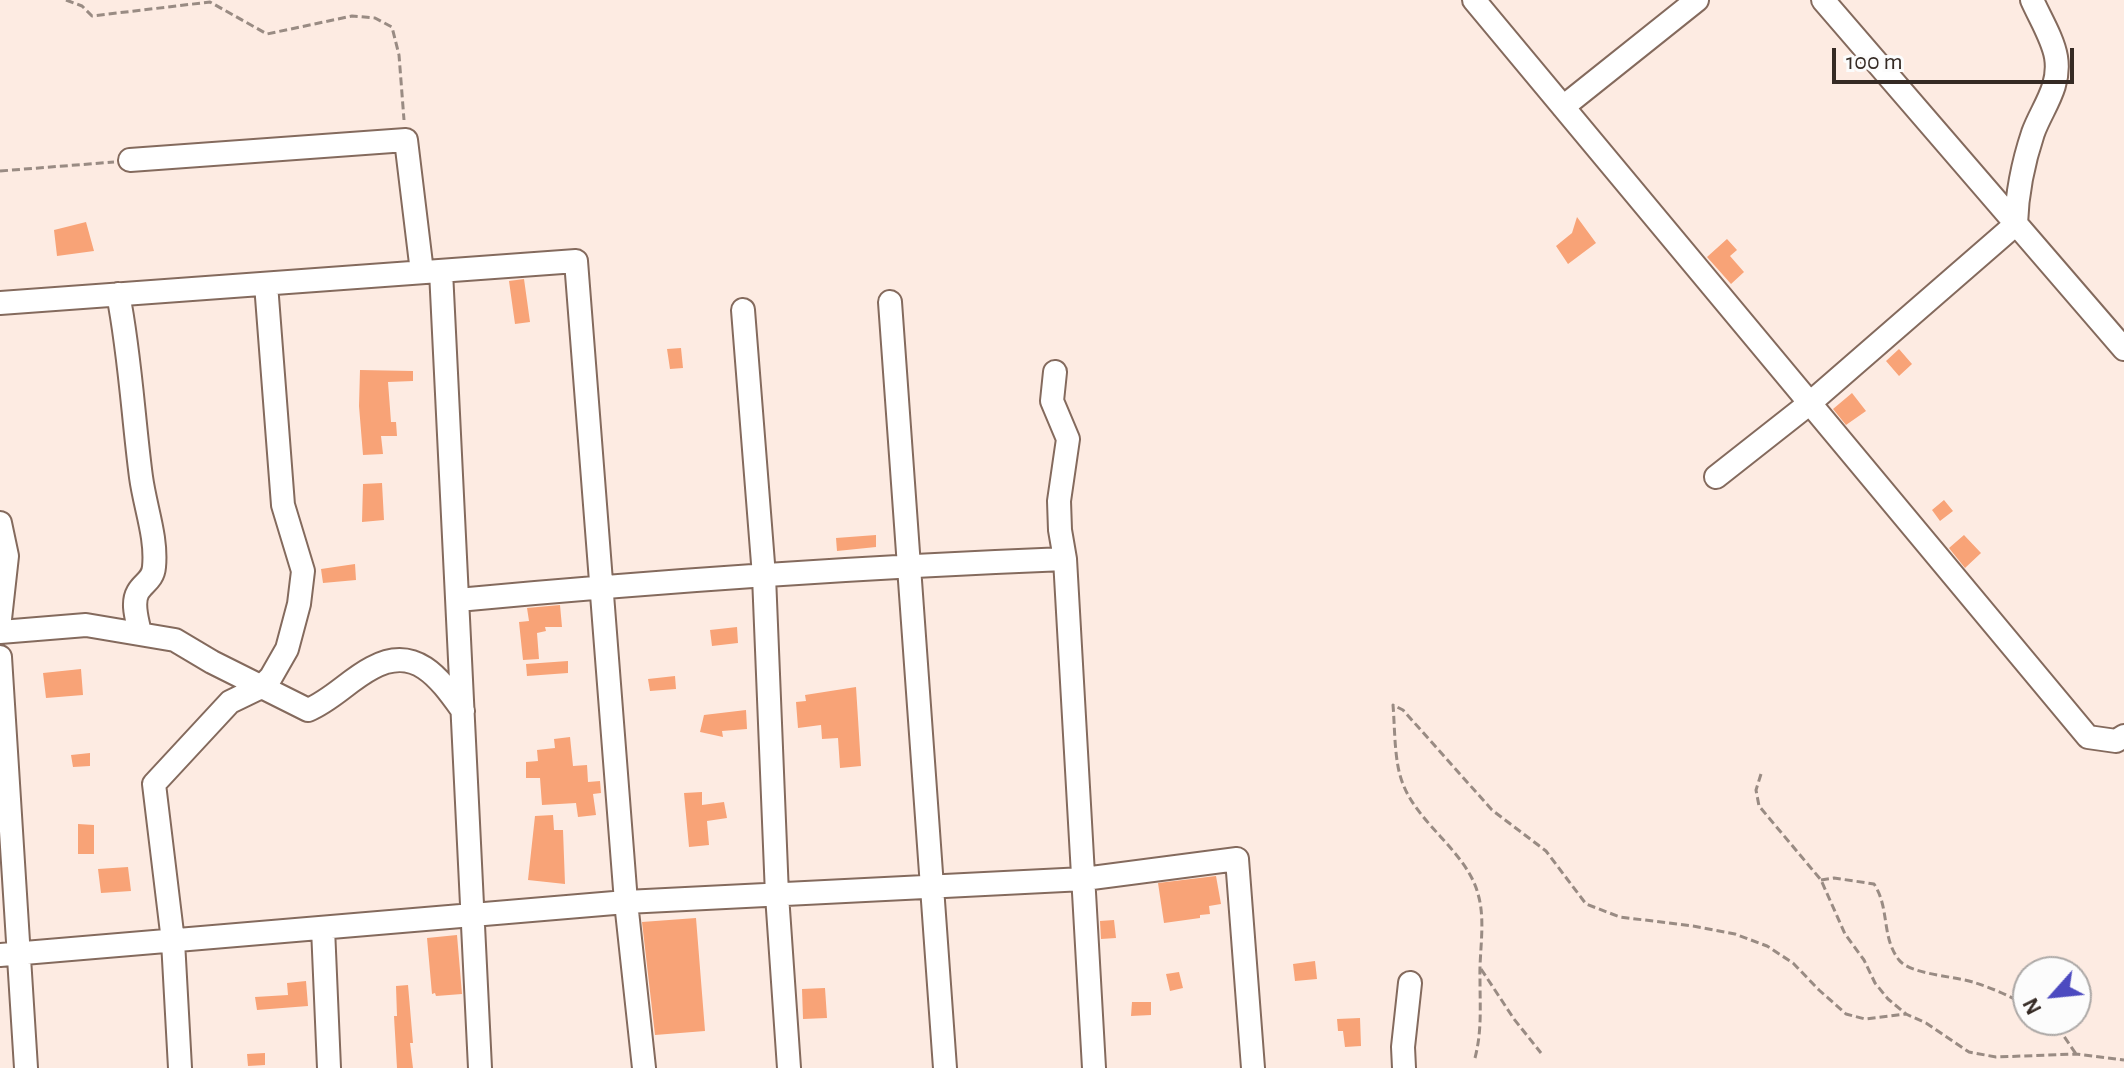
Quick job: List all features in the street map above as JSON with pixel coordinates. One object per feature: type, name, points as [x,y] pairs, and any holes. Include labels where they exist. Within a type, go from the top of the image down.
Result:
[{"type":"street","points":[[1474,0],[2088,737],[2116,741],[2124,736]]},
{"type":"street","points":[[1563,107],[1697,0]]},
{"type":"street","points":[[1823,0],[2124,349]]},
{"type":"street","points":[[1716,477],[1810,403],[2016,224],[2017,193],[2023,165],[2055,83],[2056,57],[2032,0]]},
{"type":"street","points":[[130,160],[406,140],[431,271],[458,600],[480,1068]]},
{"type":"street","points":[[0,303],[576,261],[626,902],[644,1068]]},
{"type":"street","points":[[180,1068],[173,941],[154,784],[230,702],[261,687],[271,677],[287,649],[299,604],[303,571],[283,505],[266,284]]},
{"type":"street","points":[[118,294],[125,328],[141,481],[151,522],[154,570],[149,583],[139,590],[135,603],[140,634]]},
{"type":"street","points":[[890,302],[945,1068]]},
{"type":"street","points":[[743,310],[764,576],[777,895],[789,1068]]},
{"type":"street","points":[[1055,372],[1052,401],[1068,439],[1059,501],[1060,530],[1065,559],[1094,1068]]},
{"type":"street","points":[[0,523],[7,556],[0,619]]},
{"type":"street","points":[[458,600],[603,586],[910,565],[1065,559]]},
{"type":"street","points":[[0,632],[86,625],[175,640],[308,710],[323,704],[372,668],[405,660],[425,666],[443,682],[463,711]]},
{"type":"street","points":[[0,657],[9,954],[26,1068]]},
{"type":"street","points":[[9,954],[626,902],[1084,879],[1237,859],[1253,1068]]},
{"type":"street","points":[[323,928],[329,1068]]},
{"type":"street","points":[[1404,1068],[1403,1047],[1410,983]]},
{"type":"path","points":[[66,0],[82,6],[92,16],[210,2],[267,34],[352,16],[375,18],[392,27],[399,55],[406,140]]},
{"type":"path","points":[[0,171],[130,160]]},
{"type":"path","points":[[1475,1058],[1482,1007],[1478,893],[1458,857],[1402,784],[1393,705],[1403,710],[1492,810],[1546,851],[1586,904],[1620,917],[1693,926],[1767,946],[1793,963],[1846,1014],[1865,1019],[1906,1014]]},
{"type":"path","points":[[1761,774],[1756,790],[1759,806],[1821,880],[1845,934],[1864,960],[1875,983],[1906,1014],[1926,1023],[1969,1052],[1996,1057],[2076,1054],[2124,1060]]},
{"type":"path","points":[[1821,880],[1834,878],[1874,884],[1882,897],[1887,943],[1902,964],[1914,971],[1975,983],[2012,1000]]},
{"type":"path","points":[[1481,969],[1541,1053]]},
{"type":"path","points":[[2064,1036],[2076,1054]]},
{"type":"building","points":[[1577,217],[1596,243],[1568,264],[1556,246],[1572,233]]},
{"type":"building","points":[[86,222],[94,251],[57,256],[54,230]]},
{"type":"building","points":[[1727,239],[1737,250],[1730,256],[1744,272],[1731,284],[1707,257]]},
{"type":"building","points":[[524,279],[530,322],[515,324],[509,281]]},
{"type":"building","points":[[681,348],[683,368],[670,369],[667,349]]},
{"type":"building","points":[[1899,349],[1912,364],[1899,376],[1886,361]]},
{"type":"building","points":[[360,370],[413,371],[413,381],[388,382],[391,422],[396,422],[397,436],[381,436],[383,454],[363,455]]},
{"type":"building","points":[[1852,393],[1866,411],[1846,425],[1833,409]]},
{"type":"building","points":[[382,483],[384,520],[362,522],[363,484]]},
{"type":"building","points":[[1944,500],[1953,511],[1940,521],[1932,510]]},
{"type":"building","points":[[876,535],[876,547],[837,551],[836,538]]},
{"type":"building","points":[[1964,535],[1981,553],[1965,568],[1949,548]]},
{"type":"building","points":[[355,564],[356,580],[323,583],[321,569]]},
{"type":"building","points":[[560,605],[562,627],[545,627],[546,631],[537,633],[539,659],[523,660],[519,622],[529,621],[527,608]]},
{"type":"building","points":[[737,627],[738,643],[712,646],[710,630]]},
{"type":"building","points":[[568,661],[568,673],[527,676],[526,664]]},
{"type":"building","points":[[81,669],[83,695],[46,698],[43,673]]},
{"type":"building","points":[[675,676],[676,689],[650,691],[648,679]]},
{"type":"building","points":[[856,687],[861,766],[840,768],[838,738],[822,739],[821,725],[798,728],[796,702],[806,701],[805,695]]},
{"type":"building","points":[[746,710],[747,729],[722,731],[723,737],[700,732],[704,715]]},
{"type":"building","points":[[570,737],[573,766],[587,765],[588,782],[600,781],[601,793],[593,794],[596,815],[578,817],[576,803],[542,805],[540,778],[526,778],[526,762],[538,761],[537,750],[555,748],[554,739]]},
{"type":"building","points":[[90,753],[90,766],[73,767],[71,755]]},
{"type":"building","points":[[702,792],[702,805],[724,802],[727,818],[707,821],[709,845],[689,847],[684,793]]},
{"type":"building","points":[[553,815],[554,830],[563,830],[565,884],[528,880],[535,816]]},
{"type":"building","points":[[78,824],[94,825],[94,854],[78,854]]},
{"type":"building","points":[[128,867],[131,891],[101,893],[98,869]]},
{"type":"building","points":[[1216,876],[1221,904],[1209,906],[1210,914],[1164,923],[1158,883]]},
{"type":"building","points":[[696,918],[705,1031],[655,1035],[642,922]]},
{"type":"building","points":[[1114,920],[1116,938],[1101,939],[1100,921]]},
{"type":"building","points":[[457,935],[462,994],[436,996],[432,994],[427,938]]},
{"type":"building","points":[[1315,961],[1317,979],[1295,981],[1293,964]]},
{"type":"building","points":[[1179,972],[1183,988],[1170,991],[1166,974]]},
{"type":"building","points":[[306,981],[308,1006],[257,1010],[255,997],[288,995],[287,983]]},
{"type":"building","points":[[408,985],[413,1068],[397,1068],[396,986]]},
{"type":"building","points":[[825,988],[827,1018],[803,1019],[802,989]]},
{"type":"building","points":[[1132,1002],[1151,1002],[1151,1015],[1131,1016]]},
{"type":"building","points":[[1360,1018],[1361,1046],[1345,1047],[1343,1031],[1338,1031],[1337,1019]]},
{"type":"building","points":[[265,1053],[265,1065],[248,1066],[247,1054]]}]
